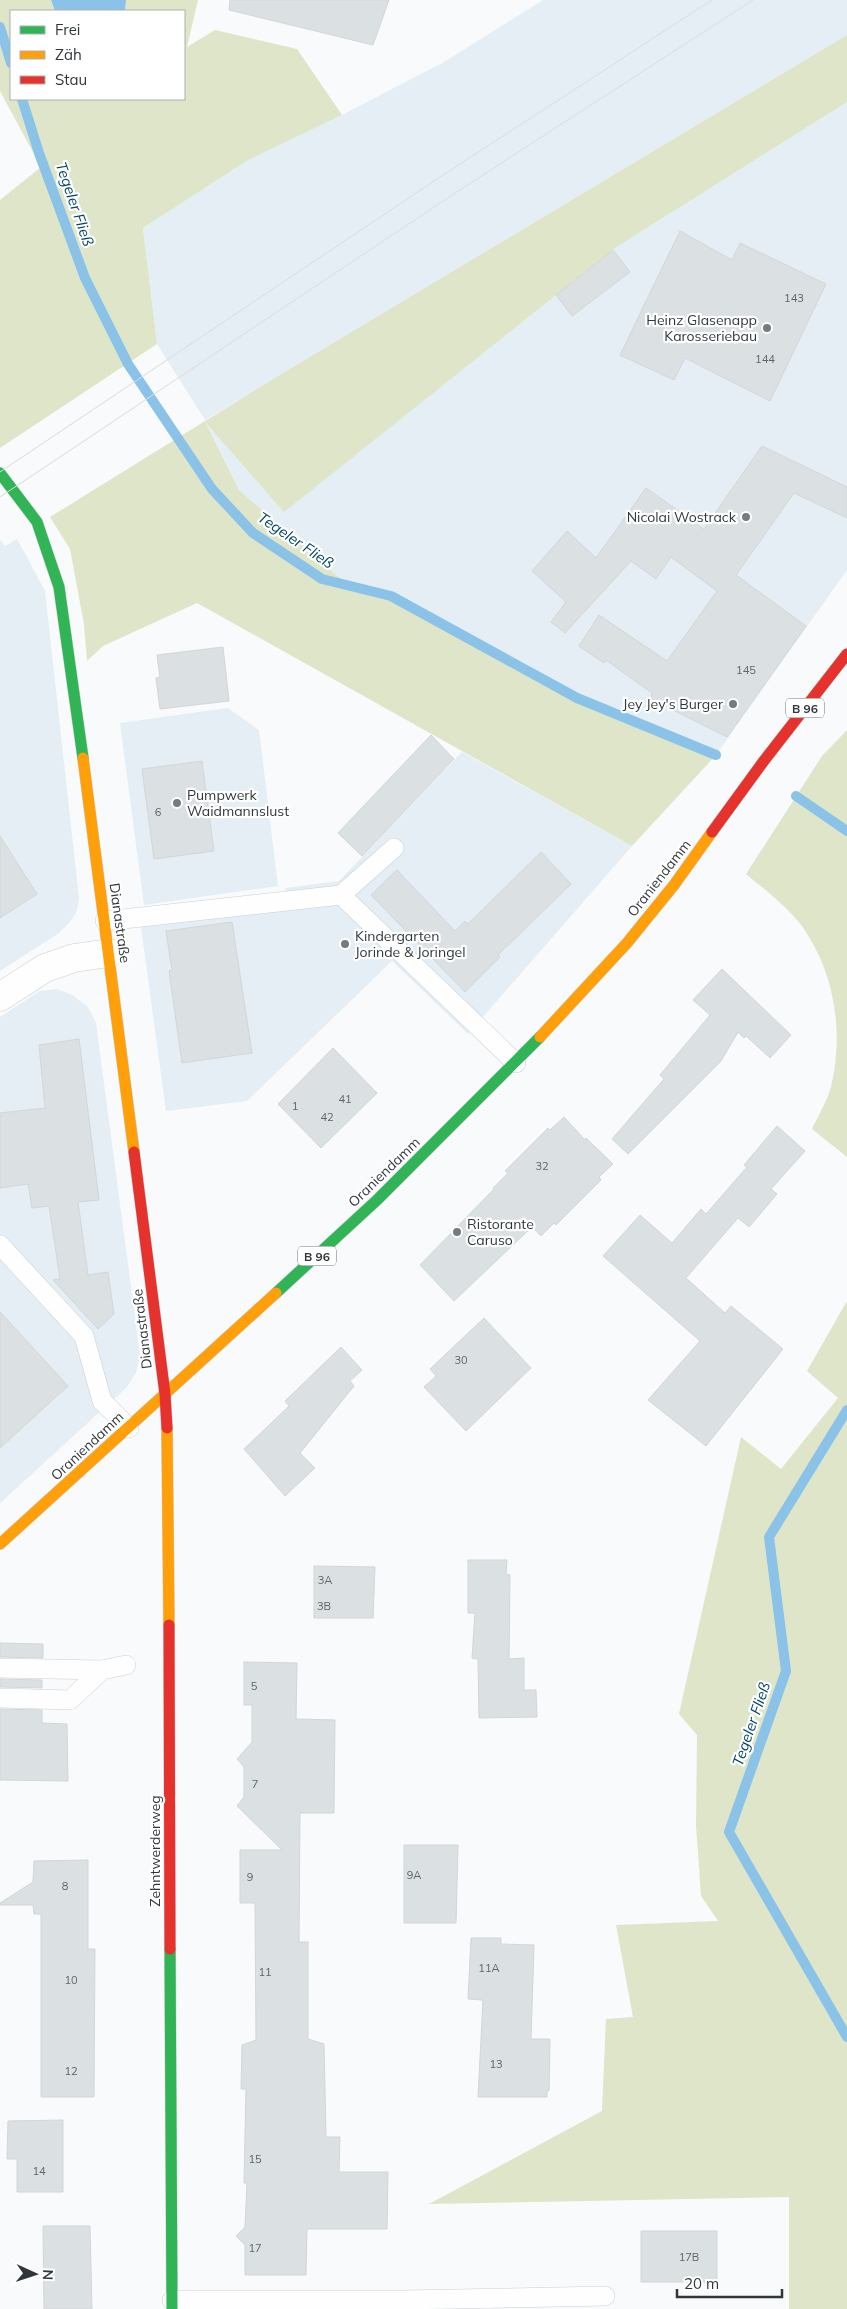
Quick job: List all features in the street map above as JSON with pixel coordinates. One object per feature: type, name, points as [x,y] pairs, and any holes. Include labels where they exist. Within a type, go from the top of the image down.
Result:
[{"type":"street","name":"Dianastraße","points":[[0,473],[37,522],[59,587],[105,921],[165,1394]]},
{"type":"street","name":"Oraniendamm","points":[[0,1544],[377,1200],[516,1063],[628,943],[696,856],[763,762],[847,654]]},
{"type":"street","points":[[0,997],[45,968],[74,958],[109,953]]},
{"type":"street","name":"Zehntwerderweg","points":[[165,1394],[168,1453],[172,2305]]},
{"type":"lane","points":[[105,921],[341,895],[394,848]]},
{"type":"lane","points":[[341,895],[516,1063]]},
{"type":"lane","points":[[0,1245],[84,1336],[102,1401],[129,1428]]},
{"type":"lane","points":[[0,1668],[102,1670],[126,1666]]},
{"type":"lane","points":[[0,1698],[70,1700],[102,1670]]},
{"type":"lane","points":[[172,2305],[605,2296]]},
{"type":"shaded area","points":[[543,0],[847,0],[847,35],[205,420],[157,344],[143,228],[248,160],[342,115],[444,62]]},
{"type":"shaded area","points":[[847,102],[847,570],[716,755],[577,698],[391,596],[348,585],[239,490],[205,420],[284,511],[615,248]]},
{"type":"shaded area","points":[[17,539],[45,591],[79,898],[77,911],[59,933],[0,971],[0,540],[5,546]]},
{"type":"shaded area","points":[[228,708],[259,730],[278,886],[144,905],[120,723]]},
{"type":"shaded area","name":"Kindergarten Jorinde & Joringel","points":[[462,752],[632,846],[468,1034],[392,961],[247,1101],[166,1111],[141,927],[287,909],[285,888],[339,881]]},
{"type":"shaded area","points":[[57,989],[72,995],[87,1006],[96,1023],[140,1355],[136,1373],[127,1387],[0,1503],[0,1017],[40,991]]},
{"type":"green space","points":[[0,0],[51,0],[55,10],[10,10],[10,100],[185,100],[185,10],[125,10],[126,0],[198,0],[187,47],[215,30],[297,49],[342,115],[248,160],[143,228],[157,344],[0,448],[0,200],[41,167],[0,91]]},
{"type":"green space","points":[[847,35],[847,102],[615,248],[284,512],[206,423],[239,490],[348,585],[391,596],[577,698],[716,755],[632,846],[197,603],[103,646],[87,661],[84,624],[70,549],[50,517],[278,376]]},
{"type":"green space","points":[[847,730],[847,1157],[812,1129],[831,1087],[837,1045],[834,1004],[822,963],[813,944],[796,918],[746,874],[822,756]]},
{"type":"green space","points":[[847,1301],[847,2309],[789,2309],[789,2197],[429,2204],[602,2111],[606,2019],[633,2017],[616,1925],[718,1921],[701,1896],[696,1825],[697,1735],[679,1714],[741,1437],[781,1469],[838,1398],[807,1371]]},
{"type":"water","points":[[51,0],[126,0],[125,10],[55,10]]},
{"type":"building","points":[[230,0],[389,0],[373,45],[229,10]]},
{"type":"building","points":[[680,231],[732,260],[740,243],[826,284],[770,401],[685,358],[674,380],[620,355]]},
{"type":"building","points":[[613,250],[630,272],[572,316],[556,295]]},
{"type":"building","points":[[762,446],[847,487],[847,518],[794,493],[736,575],[806,626],[727,737],[651,698],[652,693],[606,660],[604,663],[579,646],[599,615],[667,661],[717,591],[671,557],[656,579],[631,561],[565,633],[551,622],[566,602],[532,571],[567,531],[596,558],[646,488],[704,529]]},
{"type":"building","points":[[223,647],[229,701],[160,709],[156,678],[160,677],[157,655]]},
{"type":"building","points":[[431,735],[454,759],[362,856],[338,833]]},
{"type":"building","name":"Pumpwerk Waidmannslust","points":[[202,761],[214,851],[154,859],[142,769]]},
{"type":"building","points":[[0,836],[37,894],[0,918]]},
{"type":"building","points":[[541,852],[571,884],[498,955],[500,957],[465,992],[371,895],[397,870],[455,931],[465,921],[468,924]]},
{"type":"building","points":[[232,922],[252,1053],[182,1063],[169,971],[172,970],[166,931]]},
{"type":"building","points":[[722,969],[791,1035],[770,1058],[746,1036],[744,1038],[738,1032],[721,1061],[628,1154],[612,1139],[664,1079],[660,1075],[710,1015],[693,1000]]},
{"type":"building","points":[[79,1039],[99,1200],[78,1202],[88,1275],[108,1272],[114,1314],[98,1329],[53,1280],[60,1279],[49,1206],[32,1208],[28,1184],[0,1188],[0,1113],[45,1108],[39,1045]]},
{"type":"building","points":[[333,1048],[377,1093],[321,1148],[278,1104]]},
{"type":"building","points":[[564,1117],[585,1140],[586,1138],[613,1164],[599,1177],[601,1180],[556,1225],[554,1223],[541,1236],[532,1227],[454,1301],[420,1265],[494,1189],[508,1173],[505,1171],[548,1128],[550,1130]]},
{"type":"building","points":[[777,1126],[805,1151],[771,1189],[777,1194],[749,1227],[738,1218],[686,1278],[725,1313],[731,1306],[783,1349],[706,1446],[648,1400],[700,1341],[603,1256],[640,1215],[672,1243],[701,1209],[706,1214],[747,1167],[744,1165]]},
{"type":"building","points":[[0,1312],[68,1386],[0,1448]]},
{"type":"building","points":[[484,1318],[531,1368],[466,1431],[424,1387],[436,1376],[430,1369]]},
{"type":"building","points":[[341,1347],[362,1370],[350,1381],[354,1386],[300,1453],[315,1468],[285,1496],[244,1449],[289,1406],[285,1401]]},
{"type":"building","points":[[468,1560],[507,1560],[506,1574],[510,1575],[509,1659],[524,1658],[524,1690],[536,1690],[537,1717],[479,1718],[478,1659],[472,1658],[475,1613],[468,1613]]},
{"type":"building","points":[[314,1566],[375,1567],[373,1618],[314,1618]]},
{"type":"building","points":[[0,1643],[43,1644],[43,1658],[0,1657]]},
{"type":"building","points":[[244,1662],[297,1663],[296,1719],[335,1720],[334,1813],[300,1813],[299,1942],[308,1942],[308,2039],[324,2044],[326,2137],[340,2137],[339,2172],[388,2172],[387,2229],[307,2229],[306,2275],[245,2275],[245,2245],[236,2236],[245,2227],[247,2183],[244,2183],[246,2089],[241,2089],[242,2045],[256,2040],[255,1903],[240,1903],[240,1850],[282,1850],[237,1806],[244,1797],[244,1767],[237,1759],[252,1742],[252,1705],[244,1705]]},
{"type":"building","points":[[0,1679],[42,1680],[42,1688],[0,1687]]},
{"type":"building","points":[[0,1709],[42,1710],[42,1723],[67,1724],[68,1781],[0,1780]]},
{"type":"building","points":[[404,1845],[458,1845],[456,1923],[404,1923]]},
{"type":"building","points":[[88,1860],[88,1949],[95,1949],[94,2097],[41,2097],[41,1914],[34,1914],[33,1905],[0,1905],[0,1903],[33,1882],[34,1861]]},
{"type":"building","points":[[471,1938],[501,1938],[501,1944],[534,1945],[531,2039],[550,2039],[549,2091],[547,2091],[547,2097],[478,2097],[483,2000],[468,1999]]},
{"type":"building","points":[[63,2120],[63,2192],[17,2192],[17,2159],[7,2159],[8,2121]]},
{"type":"building","points":[[43,2226],[90,2226],[92,2309],[44,2309]]},
{"type":"building","points":[[641,2231],[717,2231],[717,2282],[641,2282]]},
{"type":"waterway","name":"Tegeler Fließ","points":[[0,27],[10,60]]},
{"type":"waterway","name":"Tegeler Fließ","points":[[22,100],[39,153],[85,278],[128,364],[212,489],[253,533],[322,579],[391,596],[577,698],[716,755]]},
{"type":"waterway","name":"Tegeler Fließ","points":[[796,796],[847,831]]},
{"type":"waterway","name":"Tegeler Fließ","points":[[847,1410],[769,1537],[786,1671],[729,1832],[847,2037]]},
{"type":"tram line","points":[[0,472],[437,179],[712,0]]},
{"type":"tram line","points":[[0,497],[449,197],[753,0]]},
{"type":"traffic: fast","points":[[0,473],[37,522],[59,587],[83,758]]},
{"type":"traffic: fast","points":[[276,1293],[377,1200],[540,1037]]},
{"type":"traffic: fast","points":[[170,1949],[172,2309]]},
{"type":"traffic: slow","points":[[83,758],[134,1152]]},
{"type":"traffic: slow","points":[[540,1037],[627,943],[674,885],[712,832]]},
{"type":"traffic: slow","points":[[0,1544],[276,1293]]},
{"type":"traffic: slow","points":[[167,1428],[169,1625]]},
{"type":"traffic: jam","points":[[712,832],[763,762],[847,654]]},
{"type":"traffic: jam","points":[[134,1152],[165,1394],[167,1428]]},
{"type":"traffic: jam","points":[[169,1625],[170,1949]]},
{"type":"place","name":"Heinz Glasenapp Karosseriebau","points":[[767,328]]},
{"type":"place","name":"Nicolai Wostrack","points":[[746,517]]},
{"type":"place","name":"Jey Jey's Burger","points":[[733,704]]},
{"type":"place","name":"Pumpwerk Waidmannslust","points":[[177,803]]},
{"type":"place","name":"Kindergarten Jorinde & Joringel","points":[[345,944]]},
{"type":"place","name":"Ristorante Caruso","points":[[457,1232]]}]
